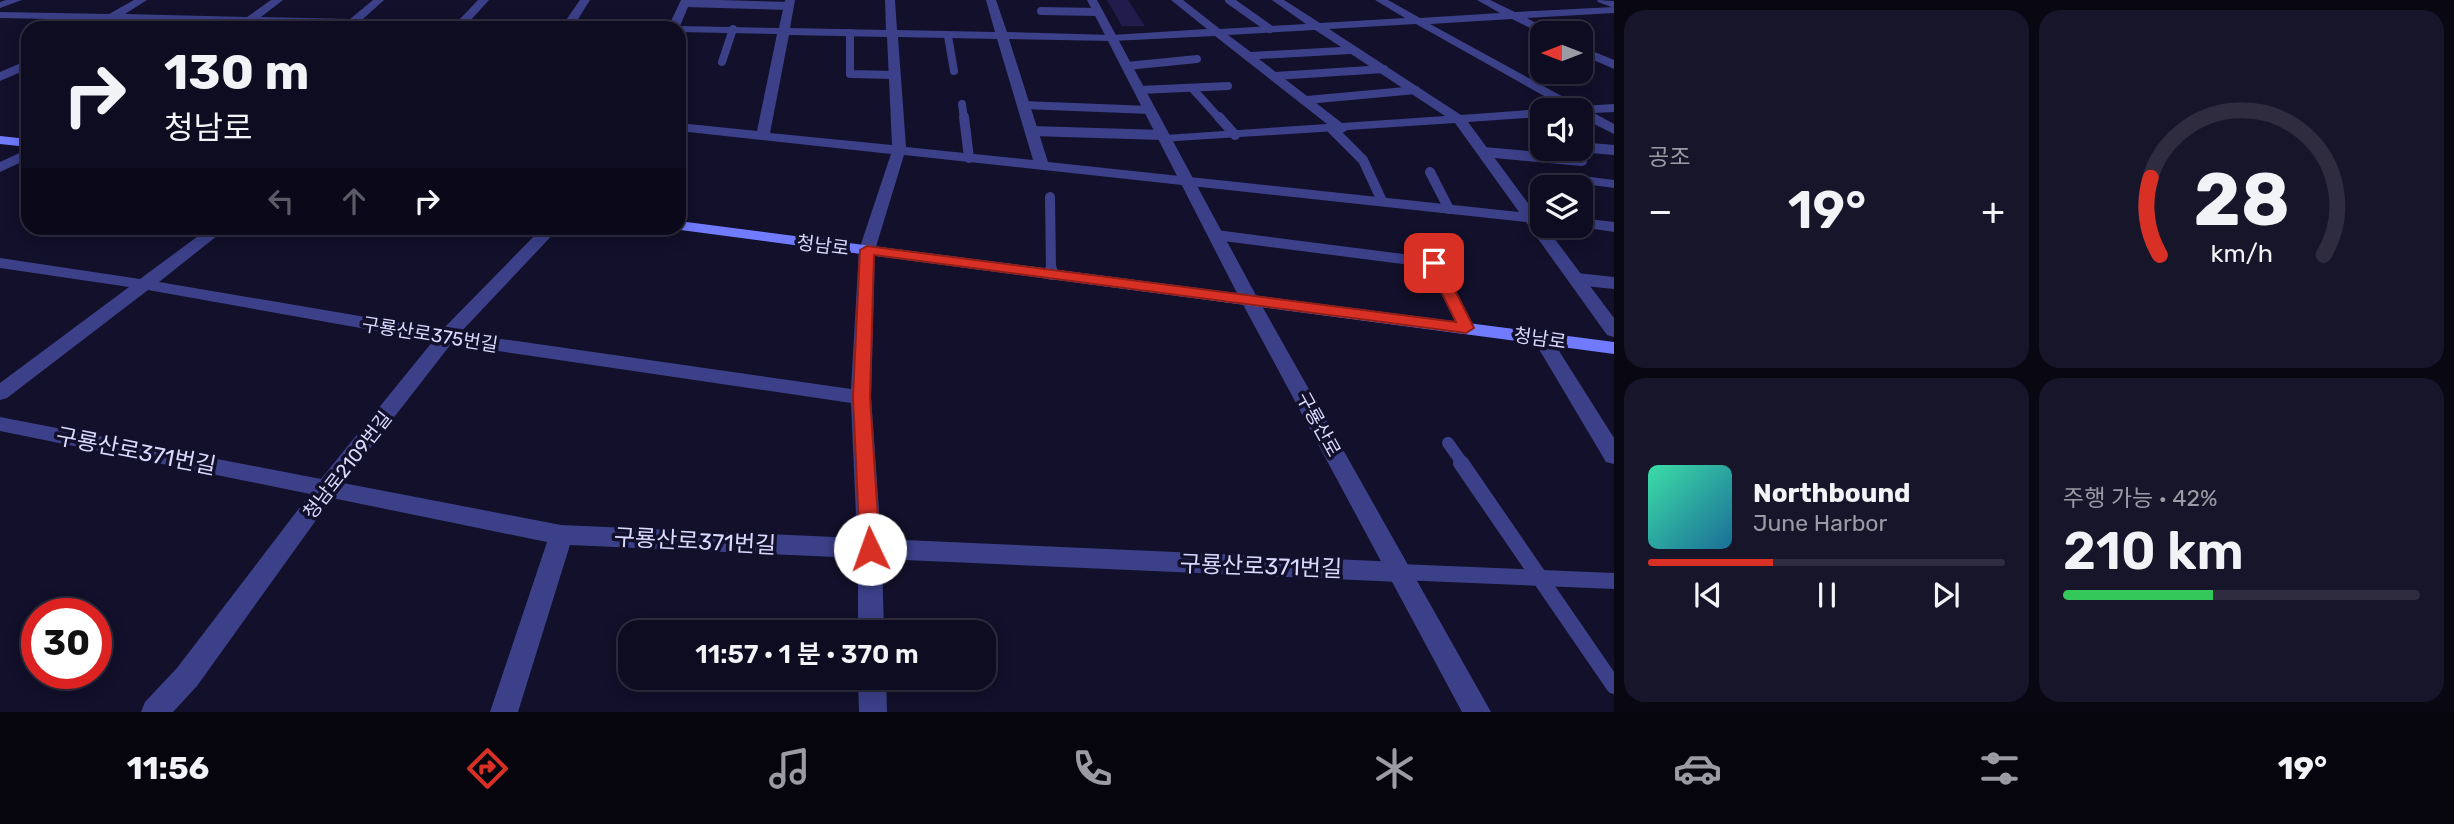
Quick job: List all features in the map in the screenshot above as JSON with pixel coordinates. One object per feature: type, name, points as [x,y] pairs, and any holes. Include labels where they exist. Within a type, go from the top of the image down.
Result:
[{"type":"main road","points":[[0,140],[21,143]]},
{"type":"main road","name":"청남로","points":[[686,227],[1614,348]]},
{"type":"street","points":[[0,5],[17,0]]},
{"type":"street","points":[[106,21],[142,0]]},
{"type":"street","points":[[248,20],[278,0]]},
{"type":"street","points":[[354,21],[379,0]]},
{"type":"street","points":[[464,21],[484,0]]},
{"type":"street","points":[[572,21],[585,0]]},
{"type":"street","points":[[871,620],[870,549],[861,397],[867,250],[899,150],[890,0]]},
{"type":"street","points":[[991,0],[1042,165]]},
{"type":"street","points":[[1176,0],[1307,100],[1337,129]]},
{"type":"street","points":[[1278,0],[1459,119],[1530,209]]},
{"type":"street","points":[[1380,0],[1557,98]]},
{"type":"street","points":[[1482,0],[1530,24]]},
{"type":"street","points":[[1602,0],[1614,8]]},
{"type":"street","points":[[676,21],[685,2]]},
{"type":"street","points":[[763,135],[789,3]]},
{"type":"street","name":"구룡산로","points":[[1095,6],[1249,299],[1477,712]]},
{"type":"street","points":[[686,28],[1112,38],[1614,8]]},
{"type":"street","points":[[0,15],[268,21]]},
{"type":"street","points":[[1250,56],[1354,50]]},
{"type":"street","points":[[1593,51],[1614,52]]},
{"type":"street","points":[[1593,55],[1614,65]]},
{"type":"street","points":[[0,77],[21,67]]},
{"type":"street","points":[[1593,110],[1614,108]]},
{"type":"street","points":[[1164,137],[1337,129],[1530,114]]},
{"type":"street","points":[[1593,118],[1614,130]]},
{"type":"street","points":[[686,128],[1530,217]]},
{"type":"street","points":[[0,168],[21,157]]},
{"type":"street","points":[[1593,181],[1614,184]]},
{"type":"street","points":[[1593,225],[1614,227]]},
{"type":"street","points":[[0,393],[209,235]]},
{"type":"street","name":"청남로2109번길","points":[[155,712],[187,677],[327,488],[446,337],[544,235]]},
{"type":"street","points":[[1550,238],[1614,331]]},
{"type":"street","name":"구룡산로375번길","points":[[0,263],[141,284],[446,337],[861,397]]},
{"type":"street","points":[[1542,339],[1614,456]]},
{"type":"street","name":"구룡산로371번길","points":[[0,424],[561,535],[1400,572]]},
{"type":"street","points":[[503,712],[561,535]]},
{"type":"street","points":[[872,690],[873,712]]},
{"type":"lane","points":[[1229,0],[1270,29]]},
{"type":"lane","points":[[685,2],[789,3]]},
{"type":"lane","name":"구룡산로","points":[[1041,11],[1095,6]]},
{"type":"lane","points":[[722,62],[733,29]]},
{"type":"lane","points":[[850,33],[850,74],[894,75]]},
{"type":"lane","points":[[948,36],[954,71]]},
{"type":"lane","points":[[1127,66],[1196,60]]},
{"type":"lane","points":[[1275,76],[1384,69]]},
{"type":"lane","points":[[1140,90],[1228,86]]},
{"type":"lane","points":[[1192,88],[1235,135]]},
{"type":"lane","points":[[1307,100],[1416,90]]},
{"type":"lane","points":[[962,104],[969,158]]},
{"type":"lane","points":[[1023,106],[1150,110]]},
{"type":"lane","points":[[1337,129],[1363,160],[1382,201]]},
{"type":"lane","points":[[1031,131],[1164,137]]},
{"type":"lane","points":[[1593,148],[1614,150]]},
{"type":"lane","points":[[1484,152],[1530,156]]},
{"type":"lane","points":[[1430,172],[1450,209]]},
{"type":"lane","points":[[1050,197],[1051,274]]},
{"type":"lane","points":[[1216,234],[1434,263],[1466,328]]},
{"type":"lane","points":[[1576,279],[1614,283]]},
{"type":"lane","points":[[1448,443],[1614,686]]},
{"type":"lane","points":[[1400,572],[1614,581]]},
{"type":"building","points":[[1107,0],[1128,0],[1145,26],[1122,26]]},
{"type":"route","points":[[870,549],[861,397],[867,250],[1466,328],[1434,263]]}]
